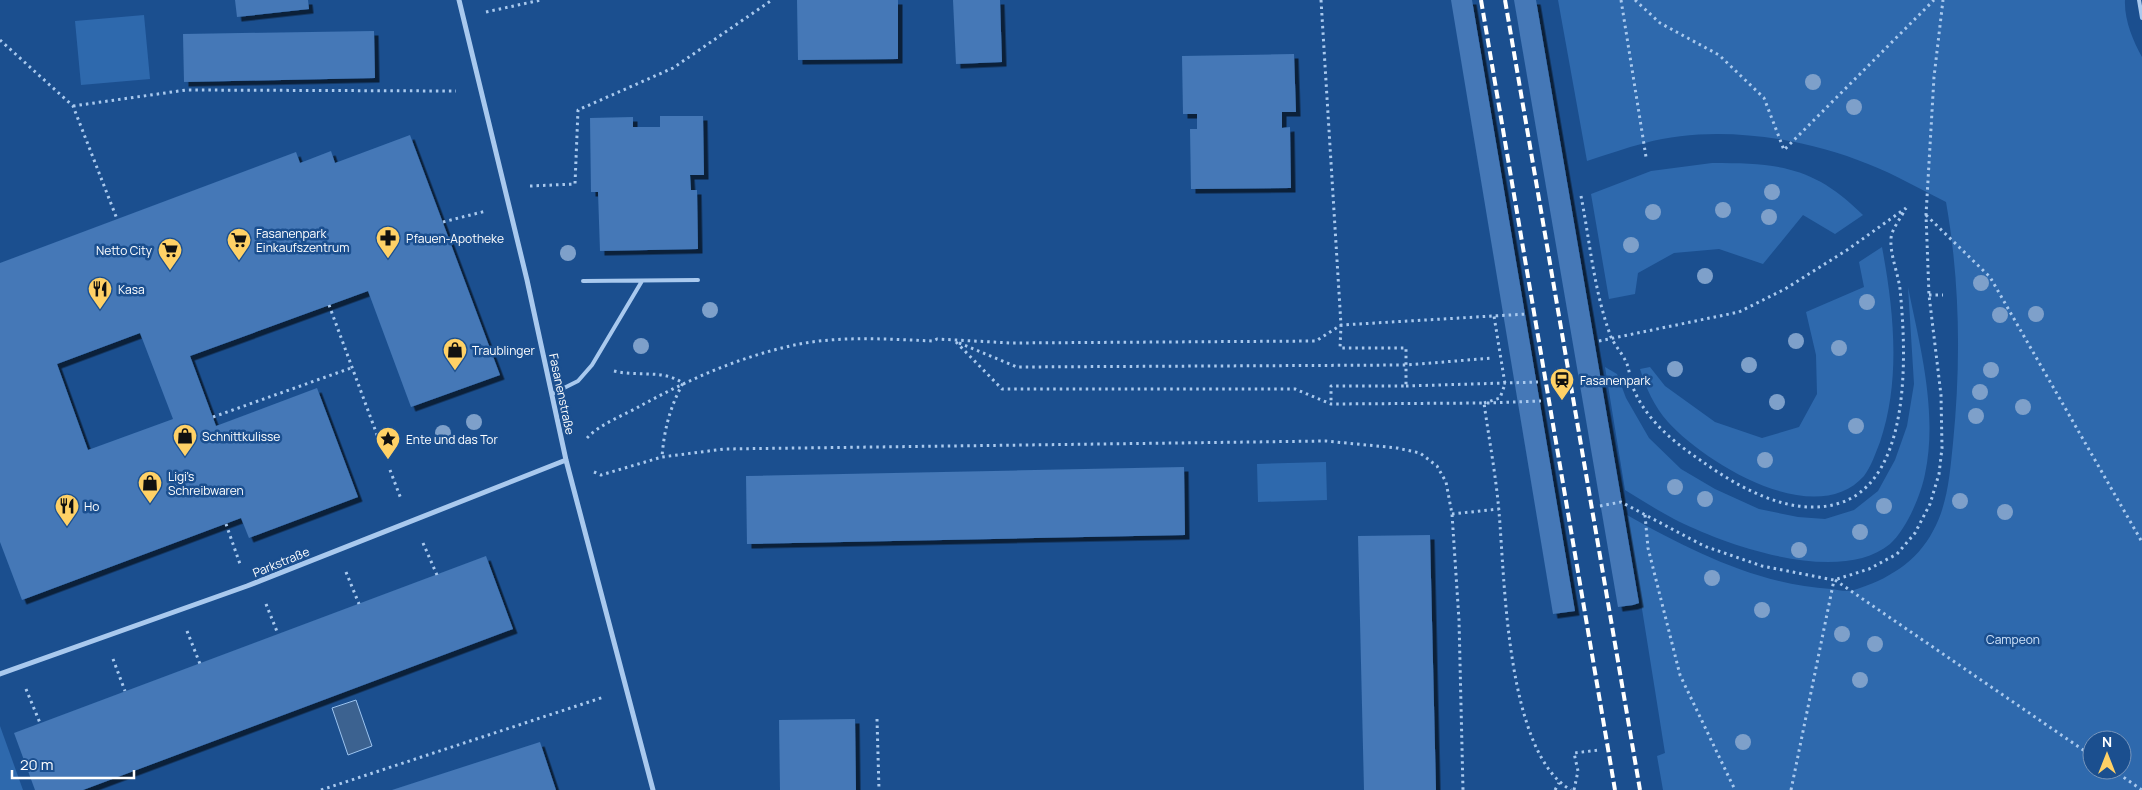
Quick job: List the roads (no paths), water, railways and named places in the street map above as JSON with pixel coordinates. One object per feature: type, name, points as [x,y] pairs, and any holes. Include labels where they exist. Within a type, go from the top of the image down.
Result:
[{"type":"street","name":"Fasanenstraße","points":[[459,0],[504,186],[566,460],[628,689],[653,790]]},
{"type":"street","name":"Parkstraße","points":[[0,674],[247,586],[566,460]]},
{"type":"lane","points":[[2139,0],[2142,18]]},
{"type":"lane","points":[[552,394],[578,381],[592,365],[642,280]]},
{"type":"lane","points":[[583,281],[698,280]]},
{"type":"railway","points":[[1481,0],[1615,790]]},
{"type":"railway","points":[[1505,0],[1640,790]]},
{"type":"place","name":"Pfauen-Apotheke","points":[[388,259]]},
{"type":"place","name":"Fasanenpark Einkaufszentrum","points":[[239,261]]},
{"type":"place","name":"Netto City","points":[[170,271]]},
{"type":"place","name":"Kasa","points":[[100,310]]},
{"type":"place","name":"Traublinger","points":[[455,371]]},
{"type":"place","name":"Fasanenpark","points":[[1562,401]]},
{"type":"place","name":"Schnittkulisse","points":[[185,457]]},
{"type":"place","name":"Ente und das Tor","points":[[388,460]]},
{"type":"place","name":"Ligi's Schreibwaren","points":[[150,504]]},
{"type":"place","name":"Ho","points":[[67,527]]},
{"type":"park label","name":"Campeon","points":[[2013,639]]}]
